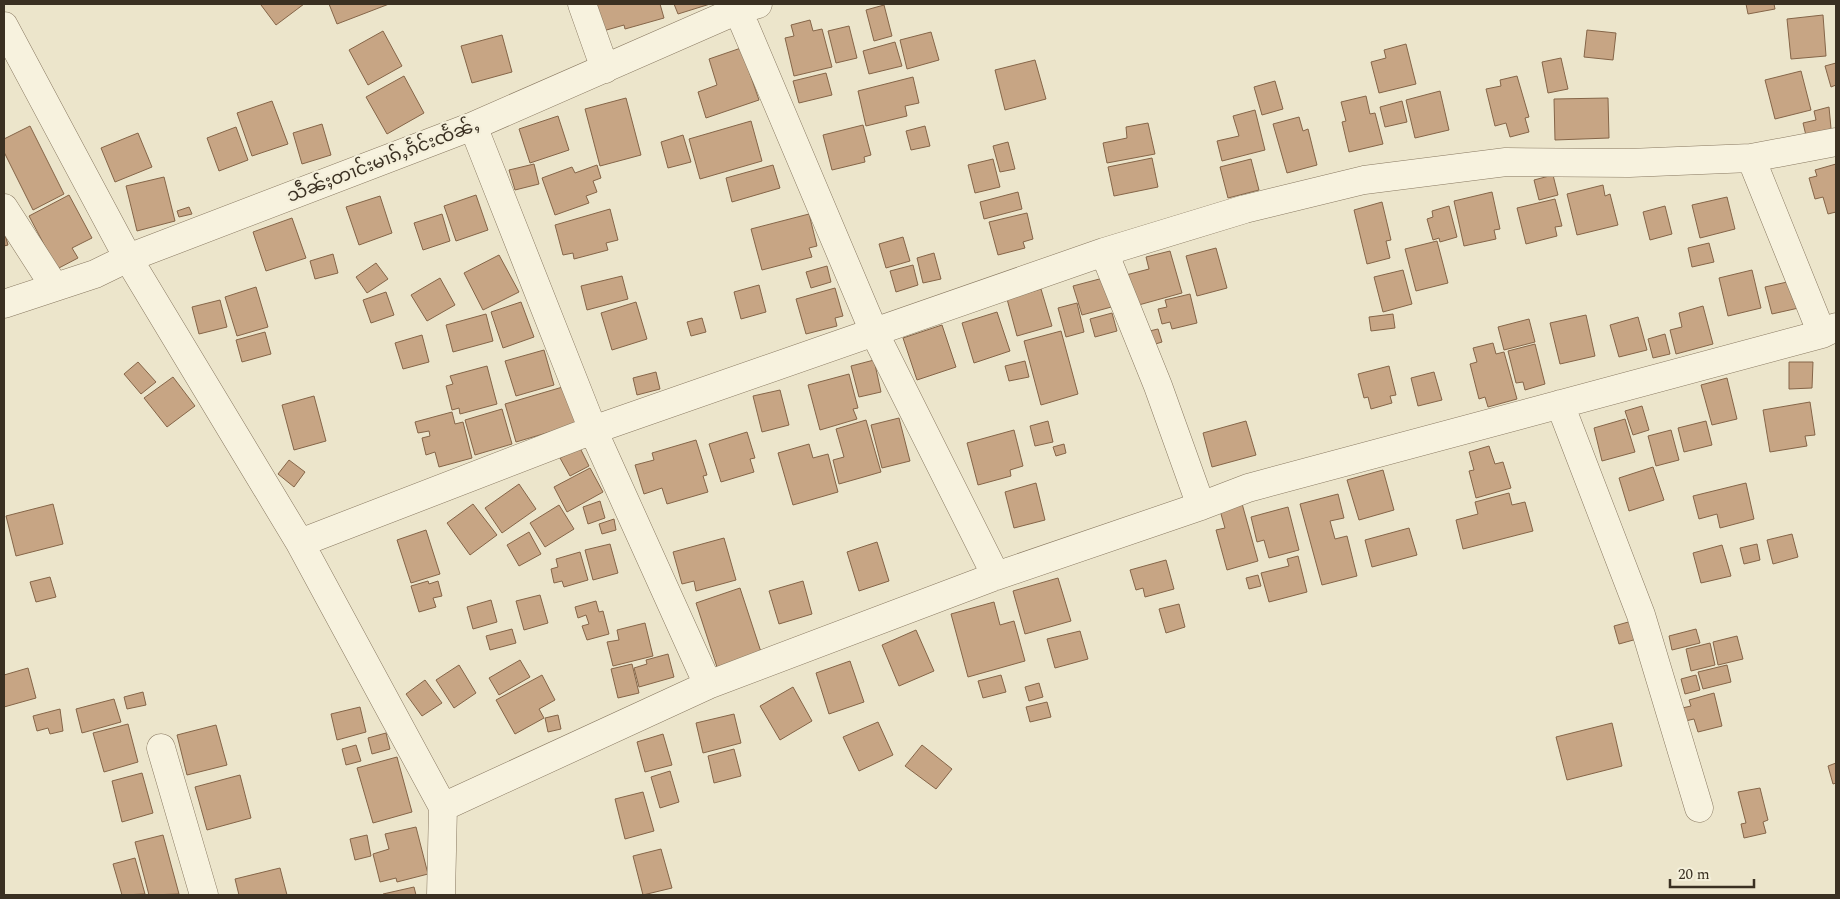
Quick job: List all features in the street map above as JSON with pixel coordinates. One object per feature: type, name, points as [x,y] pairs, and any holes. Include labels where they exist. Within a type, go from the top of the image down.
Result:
[{"type":"street","points":[[582,4],[605,69]]},
{"type":"street","points":[[748,7],[874,332],[996,576]]},
{"type":"street","name":"သဵၼ်ႈတၢင်းမၢၵ်ႇၵႅင်းၸႅၼ်ႇ","points":[[4,304],[95,274],[128,258],[473,126],[748,7]]},
{"type":"street","points":[[4,26],[128,258],[300,543],[443,808],[442,895]]},
{"type":"street","points":[[473,126],[593,430],[708,685]]},
{"type":"street","points":[[300,543],[593,430],[1104,252],[1245,209],[1364,180],[1506,162],[1629,164],[1751,158],[1836,142]]},
{"type":"street","points":[[443,808],[708,685],[996,576],[1248,488],[1829,330],[1751,158]]},
{"type":"street","points":[[4,208],[54,286]]},
{"type":"street","points":[[1104,252],[1158,386],[1200,506]]},
{"type":"street","points":[[1560,404],[1641,615],[1698,808]]},
{"type":"street","points":[[161,748],[204,895]]},
{"type":"building","points":[[304,4],[276,25],[261,5]]},
{"type":"building","points":[[329,4],[389,4],[337,24]]},
{"type":"building","points":[[595,4],[660,4],[664,18],[625,29],[624,25],[603,31]]},
{"type":"building","points":[[674,4],[710,4],[678,14]]},
{"type":"building","points":[[1746,4],[1774,4],[1775,9],[1748,14]]},
{"type":"building","points":[[884,5],[892,36],[874,41],[866,10]]},
{"type":"building","points":[[1823,15],[1826,56],[1791,59],[1787,19]]},
{"type":"building","points":[[810,20],[813,31],[822,29],[832,67],[794,76],[785,38],[794,36],[791,25]]},
{"type":"building","points":[[849,26],[857,58],[836,63],[828,31]]},
{"type":"building","points":[[1587,30],[1616,33],[1613,60],[1584,57]]},
{"type":"building","points":[[383,31],[402,66],[368,85],[349,50]]},
{"type":"building","points":[[931,32],[939,60],[907,69],[900,40]]},
{"type":"building","points":[[502,35],[512,72],[472,83],[461,46]]},
{"type":"building","points":[[895,42],[902,66],[869,74],[863,51]]},
{"type":"building","points":[[1406,44],[1416,84],[1379,93],[1371,62],[1386,58],[1384,50]]},
{"type":"building","points":[[741,48],[759,100],[706,118],[698,92],[717,85],[709,59]]},
{"type":"building","points":[[1561,58],[1568,89],[1548,93],[1542,62]]},
{"type":"building","points":[[1035,60],[1046,99],[1005,110],[995,70]]},
{"type":"building","points":[[1836,63],[1836,85],[1831,87],[1825,66]]},
{"type":"building","points":[[1801,71],[1811,110],[1775,119],[1765,80]]},
{"type":"building","points":[[826,73],[832,95],[799,103],[793,81]]},
{"type":"building","points":[[404,76],[424,113],[387,134],[366,97]]},
{"type":"building","points":[[1517,76],[1529,117],[1525,118],[1529,132],[1510,137],[1506,123],[1495,126],[1486,89],[1501,86],[1500,80]]},
{"type":"building","points":[[913,77],[919,103],[905,106],[907,116],[866,126],[858,91]]},
{"type":"building","points":[[1275,81],[1283,109],[1262,115],[1254,87]]},
{"type":"building","points":[[1440,91],[1449,130],[1415,138],[1406,100]]},
{"type":"building","points":[[1366,96],[1370,114],[1375,113],[1383,144],[1349,152],[1342,122],[1346,121],[1341,102]]},
{"type":"building","points":[[626,98],[641,155],[600,166],[585,109]]},
{"type":"building","points":[[1608,98],[1609,138],[1555,140],[1554,99]]},
{"type":"building","points":[[272,101],[288,144],[252,156],[237,113]]},
{"type":"building","points":[[1402,101],[1407,122],[1385,127],[1380,107]]},
{"type":"building","points":[[1829,107],[1832,139],[1808,144],[1803,123],[1816,120],[1814,111]]},
{"type":"building","points":[[1255,110],[1265,150],[1222,161],[1217,141],[1239,136],[1233,116]]},
{"type":"building","points":[[558,116],[569,150],[530,163],[519,129]]},
{"type":"building","points":[[1299,117],[1303,131],[1308,129],[1317,165],[1287,173],[1273,124]]},
{"type":"building","points":[[751,121],[762,161],[700,179],[689,139]]},
{"type":"building","points":[[1148,123],[1155,154],[1107,163],[1103,143],[1127,138],[1126,127]]},
{"type":"building","points":[[322,124],[331,155],[302,164],[293,133]]},
{"type":"building","points":[[863,125],[871,155],[864,157],[865,162],[832,170],[823,135]]},
{"type":"building","points":[[30,126],[64,194],[33,210],[4,152],[4,139]]},
{"type":"building","points":[[925,126],[930,146],[911,150],[906,131]]},
{"type":"building","points":[[236,127],[248,160],[219,171],[207,138]]},
{"type":"building","points":[[138,133],[152,167],[115,182],[101,148]]},
{"type":"building","points":[[683,135],[691,162],[668,168],[661,142]]},
{"type":"building","points":[[1008,142],[1015,169],[1000,172],[993,146]]},
{"type":"building","points":[[1152,158],[1158,187],[1114,196],[1108,167]]},
{"type":"building","points":[[993,159],[1000,187],[975,193],[968,165]]},
{"type":"building","points":[[1251,159],[1259,190],[1228,198],[1220,167]]},
{"type":"building","points":[[534,164],[539,184],[515,190],[509,170]]},
{"type":"building","points":[[1836,164],[1836,212],[1828,214],[1823,197],[1815,199],[1809,178],[1817,176],[1815,170]]},
{"type":"building","points":[[597,165],[601,178],[593,181],[597,192],[586,196],[589,203],[555,215],[542,178],[572,167],[575,173]]},
{"type":"building","points":[[773,165],[780,188],[732,202],[726,178]]},
{"type":"building","points":[[1553,175],[1558,195],[1539,200],[1534,180]]},
{"type":"building","points":[[164,177],[175,221],[137,231],[126,186]]},
{"type":"building","points":[[1603,185],[1605,196],[1610,194],[1618,225],[1577,235],[1567,194]]},
{"type":"building","points":[[1018,192],[1022,209],[984,219],[980,202]]},
{"type":"building","points":[[1492,192],[1500,229],[1494,230],[1496,239],[1464,246],[1454,201]]},
{"type":"building","points":[[69,195],[92,238],[72,248],[78,258],[57,269],[29,216]]},
{"type":"building","points":[[476,195],[488,230],[456,241],[444,206]]},
{"type":"building","points":[[380,196],[392,233],[359,245],[346,207]]},
{"type":"building","points":[[1727,197],[1735,229],[1700,238],[1692,205]]},
{"type":"building","points":[[1555,199],[1562,226],[1555,227],[1557,236],[1526,244],[1517,208]]},
{"type":"building","points":[[1382,202],[1391,240],[1386,241],[1390,258],[1367,264],[1354,210]]},
{"type":"building","points":[[1449,206],[1457,237],[1440,242],[1439,238],[1433,240],[1427,219],[1433,217],[1432,211]]},
{"type":"building","points":[[1665,206],[1672,234],[1650,240],[1643,212]]},
{"type":"building","points":[[189,207],[192,214],[179,217],[177,211]]},
{"type":"building","points":[[610,209],[618,240],[606,243],[608,250],[574,259],[573,253],[563,255],[555,225]]},
{"type":"building","points":[[1027,213],[1033,239],[1023,242],[1025,248],[998,255],[989,222]]},
{"type":"building","points":[[442,214],[450,241],[423,250],[414,223]]},
{"type":"building","points":[[809,214],[817,246],[809,248],[812,257],[762,270],[751,229]]},
{"type":"building","points":[[292,218],[306,258],[266,271],[253,232]]},
{"type":"building","points":[[4,231],[8,245],[4,246]]},
{"type":"building","points":[[903,237],[910,261],[886,268],[879,244]]},
{"type":"building","points":[[1437,241],[1448,283],[1416,291],[1405,249]]},
{"type":"building","points":[[1709,243],[1714,262],[1692,267],[1688,248]]},
{"type":"building","points":[[1216,248],[1227,288],[1197,296],[1186,256]]},
{"type":"building","points":[[1170,251],[1182,293],[1135,306],[1126,275],[1149,269],[1146,257]]},
{"type":"building","points":[[934,253],[941,279],[923,283],[917,258]]},
{"type":"building","points":[[333,254],[338,273],[315,279],[310,261]]},
{"type":"building","points":[[499,255],[519,292],[483,310],[464,273]]},
{"type":"building","points":[[376,263],[388,279],[367,293],[356,277]]},
{"type":"building","points":[[913,265],[918,285],[896,292],[890,271]]},
{"type":"building","points":[[827,266],[831,282],[811,288],[806,272]]},
{"type":"building","points":[[1403,270],[1412,304],[1383,312],[1374,277]]},
{"type":"building","points":[[1752,270],[1761,308],[1728,316],[1719,278]]},
{"type":"building","points":[[622,276],[628,299],[587,310],[581,286]]},
{"type":"building","points":[[1107,277],[1115,306],[1082,315],[1073,286]]},
{"type":"building","points":[[440,278],[455,305],[427,321],[411,295]]},
{"type":"building","points":[[1796,280],[1803,307],[1772,314],[1765,287]]},
{"type":"building","points":[[759,285],[766,312],[741,319],[734,292]]},
{"type":"building","points":[[256,287],[268,327],[237,336],[225,297]]},
{"type":"building","points":[[835,288],[843,316],[835,318],[837,326],[806,334],[796,299]]},
{"type":"building","points":[[1041,289],[1052,326],[1017,336],[1007,299]]},
{"type":"building","points":[[386,292],[394,315],[371,323],[363,300]]},
{"type":"building","points":[[1190,294],[1197,323],[1172,329],[1170,322],[1162,324],[1158,309],[1167,307],[1165,300]]},
{"type":"building","points":[[220,300],[227,327],[199,334],[192,307]]},
{"type":"building","points":[[521,302],[534,337],[503,348],[491,312]]},
{"type":"building","points":[[636,302],[647,339],[612,350],[601,313]]},
{"type":"building","points":[[1077,303],[1084,332],[1066,337],[1058,308]]},
{"type":"building","points":[[1703,306],[1713,344],[1676,354],[1670,330],[1682,327],[1679,313]]},
{"type":"building","points":[[997,312],[1010,351],[974,363],[962,323]]},
{"type":"building","points":[[1112,313],[1117,331],[1095,337],[1090,319]]},
{"type":"building","points":[[486,314],[493,341],[453,352],[446,325]]},
{"type":"building","points":[[1393,314],[1395,328],[1371,331],[1369,317]]},
{"type":"building","points":[[1586,315],[1595,356],[1560,364],[1550,323]]},
{"type":"building","points":[[1638,317],[1647,350],[1619,357],[1610,325]]},
{"type":"building","points":[[702,318],[706,332],[691,336],[687,322]]},
{"type":"building","points":[[1529,319],[1535,342],[1504,350],[1498,327]]},
{"type":"building","points":[[942,325],[956,367],[917,380],[903,338]]},
{"type":"building","points":[[1158,329],[1162,342],[1149,346],[1145,332]]},
{"type":"building","points":[[1061,331],[1078,394],[1041,405],[1024,341]]},
{"type":"building","points":[[265,332],[271,354],[242,362],[236,340]]},
{"type":"building","points":[[1665,334],[1670,354],[1653,358],[1648,339]]},
{"type":"building","points":[[422,335],[429,362],[403,369],[395,343]]},
{"type":"building","points":[[1493,343],[1496,354],[1504,352],[1517,399],[1488,407],[1485,397],[1479,399],[1470,364],[1477,362],[1473,348]]},
{"type":"building","points":[[1535,344],[1545,384],[1525,390],[1523,382],[1516,383],[1508,351]]},
{"type":"building","points":[[544,350],[554,385],[516,396],[505,361]]},
{"type":"building","points":[[874,360],[881,392],[859,397],[851,366]]},
{"type":"building","points":[[1025,361],[1029,377],[1009,381],[1005,366]]},
{"type":"building","points":[[138,362],[156,382],[141,394],[124,374]]},
{"type":"building","points":[[1789,362],[1813,362],[1812,388],[1789,389]]},
{"type":"building","points":[[487,366],[497,404],[460,414],[459,408],[452,410],[446,386],[453,384],[450,376]]},
{"type":"building","points":[[1389,366],[1396,395],[1390,396],[1392,403],[1371,409],[1368,397],[1364,398],[1358,374]]},
{"type":"building","points":[[656,372],[660,389],[637,395],[633,378]]},
{"type":"building","points":[[1434,372],[1442,400],[1418,406],[1411,378]]},
{"type":"building","points":[[849,374],[858,408],[853,409],[857,419],[820,430],[808,385]]},
{"type":"building","points":[[173,377],[195,406],[167,427],[144,398]]},
{"type":"building","points":[[1727,378],[1737,419],[1712,425],[1701,385]]},
{"type":"building","points":[[566,386],[577,424],[516,442],[505,404]]},
{"type":"building","points":[[780,390],[789,425],[762,432],[753,396]]},
{"type":"building","points":[[314,396],[326,441],[294,450],[282,405]]},
{"type":"building","points":[[1810,402],[1815,435],[1805,436],[1807,446],[1770,452],[1763,410]]},
{"type":"building","points":[[1642,406],[1649,430],[1633,435],[1625,411]]},
{"type":"building","points":[[502,409],[512,444],[475,455],[465,420]]},
{"type":"building","points":[[452,412],[455,424],[463,422],[472,458],[439,467],[435,452],[426,455],[422,438],[430,436],[429,431],[418,433],[415,422]]},
{"type":"building","points":[[899,418],[910,461],[882,468],[871,425]]},
{"type":"building","points":[[1625,419],[1635,452],[1602,461],[1594,428]]},
{"type":"building","points":[[866,420],[881,472],[839,484],[833,460],[844,457],[836,429]]},
{"type":"building","points":[[1048,421],[1053,442],[1035,446],[1030,426]]},
{"type":"building","points":[[1246,421],[1256,455],[1212,467],[1203,433]]},
{"type":"building","points":[[1706,421],[1712,445],[1684,452],[1678,428]]},
{"type":"building","points":[[1014,430],[1023,466],[1010,470],[1011,476],[978,485],[967,443]]},
{"type":"building","points":[[1671,430],[1679,460],[1656,466],[1648,436]]},
{"type":"building","points":[[747,432],[755,458],[750,459],[754,472],[721,482],[709,444]]},
{"type":"building","points":[[696,440],[707,475],[703,476],[708,492],[667,504],[662,488],[644,494],[635,465],[654,460],[652,453]]},
{"type":"building","points":[[809,444],[813,458],[828,454],[838,492],[793,505],[778,453]]},
{"type":"building","points":[[1064,444],[1066,453],[1056,456],[1053,447]]},
{"type":"building","points":[[1489,446],[1495,464],[1503,462],[1511,488],[1476,498],[1469,471],[1474,470],[1469,452]]},
{"type":"building","points":[[580,448],[589,466],[570,476],[560,458]]},
{"type":"building","points":[[289,460],[305,472],[294,487],[278,474]]},
{"type":"building","points":[[1653,467],[1664,500],[1629,511],[1619,478]]},
{"type":"building","points":[[590,468],[603,492],[567,512],[554,487]]},
{"type":"building","points":[[1383,470],[1394,510],[1359,520],[1347,480]]},
{"type":"building","points":[[1036,483],[1045,520],[1014,528],[1005,492]]},
{"type":"building","points":[[1746,483],[1754,519],[1720,528],[1717,514],[1699,519],[1693,496]]},
{"type":"building","points":[[519,484],[536,509],[502,533],[485,508]]},
{"type":"building","points":[[1509,493],[1512,505],[1525,502],[1533,531],[1463,549],[1456,520],[1478,514],[1475,502]]},
{"type":"building","points":[[1338,494],[1344,518],[1330,521],[1335,539],[1347,536],[1357,576],[1322,585],[1300,504]]},
{"type":"building","points":[[1241,500],[1258,561],[1227,570],[1216,530],[1225,528],[1219,507]]},
{"type":"building","points":[[600,501],[605,518],[588,524],[583,507]]},
{"type":"building","points":[[53,504],[63,544],[16,556],[6,516]]},
{"type":"building","points":[[473,504],[497,535],[470,555],[447,523]]},
{"type":"building","points":[[559,505],[574,529],[545,547],[530,523]]},
{"type":"building","points":[[1288,507],[1299,550],[1269,558],[1264,540],[1257,542],[1251,517]]},
{"type":"building","points":[[614,519],[616,530],[602,534],[599,524]]},
{"type":"building","points":[[1409,528],[1417,555],[1372,567],[1365,540]]},
{"type":"building","points":[[426,530],[440,574],[411,583],[397,540]]},
{"type":"building","points":[[529,532],[541,554],[519,566],[507,545]]},
{"type":"building","points":[[1792,534],[1798,557],[1773,564],[1767,540]]},
{"type":"building","points":[[724,538],[736,580],[696,591],[694,581],[682,584],[673,552]]},
{"type":"building","points":[[877,542],[889,581],[859,591],[847,552]]},
{"type":"building","points":[[610,544],[618,573],[593,580],[585,550]]},
{"type":"building","points":[[1757,544],[1760,560],[1744,564],[1740,548]]},
{"type":"building","points":[[1722,545],[1731,576],[1701,583],[1693,553]]},
{"type":"building","points":[[580,552],[588,580],[564,587],[562,581],[554,583],[551,569],[558,567],[556,559]]},
{"type":"building","points":[[1298,556],[1307,592],[1269,602],[1261,573],[1289,566],[1287,559]]},
{"type":"building","points":[[1166,560],[1174,589],[1145,597],[1143,588],[1136,590],[1130,570]]},
{"type":"building","points":[[1258,575],[1261,586],[1249,589],[1246,578]]},
{"type":"building","points":[[50,577],[56,597],[36,602],[30,582]]},
{"type":"building","points":[[1058,578],[1071,621],[1025,634],[1013,591]]},
{"type":"building","points":[[428,581],[429,584],[438,581],[442,596],[433,598],[436,607],[419,612],[411,586]]},
{"type":"building","points":[[803,581],[812,614],[779,624],[769,591]]},
{"type":"building","points":[[740,588],[761,652],[717,667],[696,603]]},
{"type":"building","points":[[540,595],[548,623],[524,630],[516,601]]},
{"type":"building","points":[[491,600],[497,622],[473,629],[467,607]]},
{"type":"building","points":[[596,601],[599,612],[603,611],[609,634],[587,640],[582,626],[589,624],[586,615],[578,618],[575,607]]},
{"type":"building","points":[[994,602],[1000,625],[1014,621],[1025,661],[968,677],[951,614]]},
{"type":"building","points":[[1179,604],[1185,627],[1166,633],[1159,609]]},
{"type":"building","points":[[1632,621],[1637,639],[1619,644],[1614,626]]},
{"type":"building","points":[[645,623],[653,656],[613,666],[607,642],[619,640],[617,630]]},
{"type":"building","points":[[512,629],[516,643],[490,650],[486,636]]},
{"type":"building","points":[[1696,629],[1700,643],[1672,650],[1669,636]]},
{"type":"building","points":[[916,630],[934,671],[899,686],[882,645]]},
{"type":"building","points":[[1080,631],[1088,659],[1055,668],[1047,639]]},
{"type":"building","points":[[1737,636],[1743,659],[1718,665],[1713,642]]},
{"type":"building","points":[[1710,643],[1715,665],[1691,671],[1686,649]]},
{"type":"building","points":[[668,654],[674,677],[639,687],[634,668],[647,664],[646,660]]},
{"type":"building","points":[[520,660],[530,677],[499,695],[489,678]]},
{"type":"building","points":[[850,661],[864,702],[829,714],[816,673]]},
{"type":"building","points":[[632,664],[639,693],[618,698],[611,669]]},
{"type":"building","points":[[459,665],[476,693],[454,708],[436,680]]},
{"type":"building","points":[[1727,665],[1731,682],[1703,689],[1698,672]]},
{"type":"building","points":[[28,668],[36,698],[4,707],[4,675]]},
{"type":"building","points":[[542,675],[555,700],[539,709],[544,718],[515,734],[496,700]]},
{"type":"building","points":[[1001,675],[1006,692],[983,698],[978,681]]},
{"type":"building","points":[[1696,675],[1700,690],[1685,694],[1681,679]]},
{"type":"building","points":[[425,680],[442,703],[422,716],[406,694]]},
{"type":"building","points":[[1039,683],[1043,697],[1029,701],[1025,687]]},
{"type":"building","points":[[793,687],[812,721],[780,740],[760,706]]},
{"type":"building","points":[[143,692],[146,705],[127,709],[124,697]]},
{"type":"building","points":[[1714,693],[1722,726],[1698,732],[1694,719],[1681,722],[1678,709],[1691,706],[1689,700]]},
{"type":"building","points":[[114,699],[121,722],[82,733],[76,709]]},
{"type":"building","points":[[1047,702],[1051,717],[1030,722],[1026,707]]},
{"type":"building","points":[[360,707],[366,732],[337,740],[331,714]]},
{"type":"building","points":[[60,709],[63,731],[50,734],[48,728],[37,731],[33,716]]},
{"type":"building","points":[[734,714],[741,743],[703,753],[696,723]]},
{"type":"building","points":[[558,715],[561,729],[548,732],[545,718]]},
{"type":"building","points":[[878,722],[893,755],[859,771],[843,737]]},
{"type":"building","points":[[1612,723],[1622,766],[1567,780],[1556,737]]},
{"type":"building","points":[[128,724],[138,762],[104,772],[93,733]]},
{"type":"building","points":[[216,725],[227,765],[187,775],[177,735]]},
{"type":"building","points":[[386,733],[390,749],[372,754],[368,738]]},
{"type":"building","points":[[663,734],[672,765],[645,772],[637,742]]},
{"type":"building","points":[[356,745],[361,761],[346,765],[342,749]]},
{"type":"building","points":[[922,745],[952,769],[936,789],[905,766]]},
{"type":"building","points":[[734,749],[741,776],[714,783],[708,756]]},
{"type":"building","points":[[397,757],[412,812],[373,823],[357,768]]},
{"type":"building","points":[[1836,763],[1836,783],[1833,784],[1828,766]]},
{"type":"building","points":[[670,771],[679,802],[660,808],[651,777]]},
{"type":"building","points":[[142,773],[153,813],[122,822],[112,781]]},
{"type":"building","points":[[240,775],[251,818],[207,830],[195,787]]},
{"type":"building","points":[[1760,788],[1768,820],[1763,822],[1766,833],[1744,838],[1741,824],[1746,823],[1738,792]]},
{"type":"building","points":[[643,792],[654,831],[625,839],[615,799]]},
{"type":"building","points":[[416,827],[428,874],[397,882],[396,878],[380,882],[373,854],[389,849],[385,834]]},
{"type":"building","points":[[163,835],[179,894],[149,895],[135,842]]},
{"type":"building","points":[[367,835],[371,856],[355,860],[350,839]]},
{"type":"building","points":[[661,849],[672,888],[643,895],[633,856]]},
{"type":"building","points":[[135,858],[145,894],[122,895],[113,864]]},
{"type":"building","points":[[280,868],[287,895],[239,895],[235,879]]},
{"type":"building","points":[[414,887],[416,895],[383,895],[383,894]]}]
